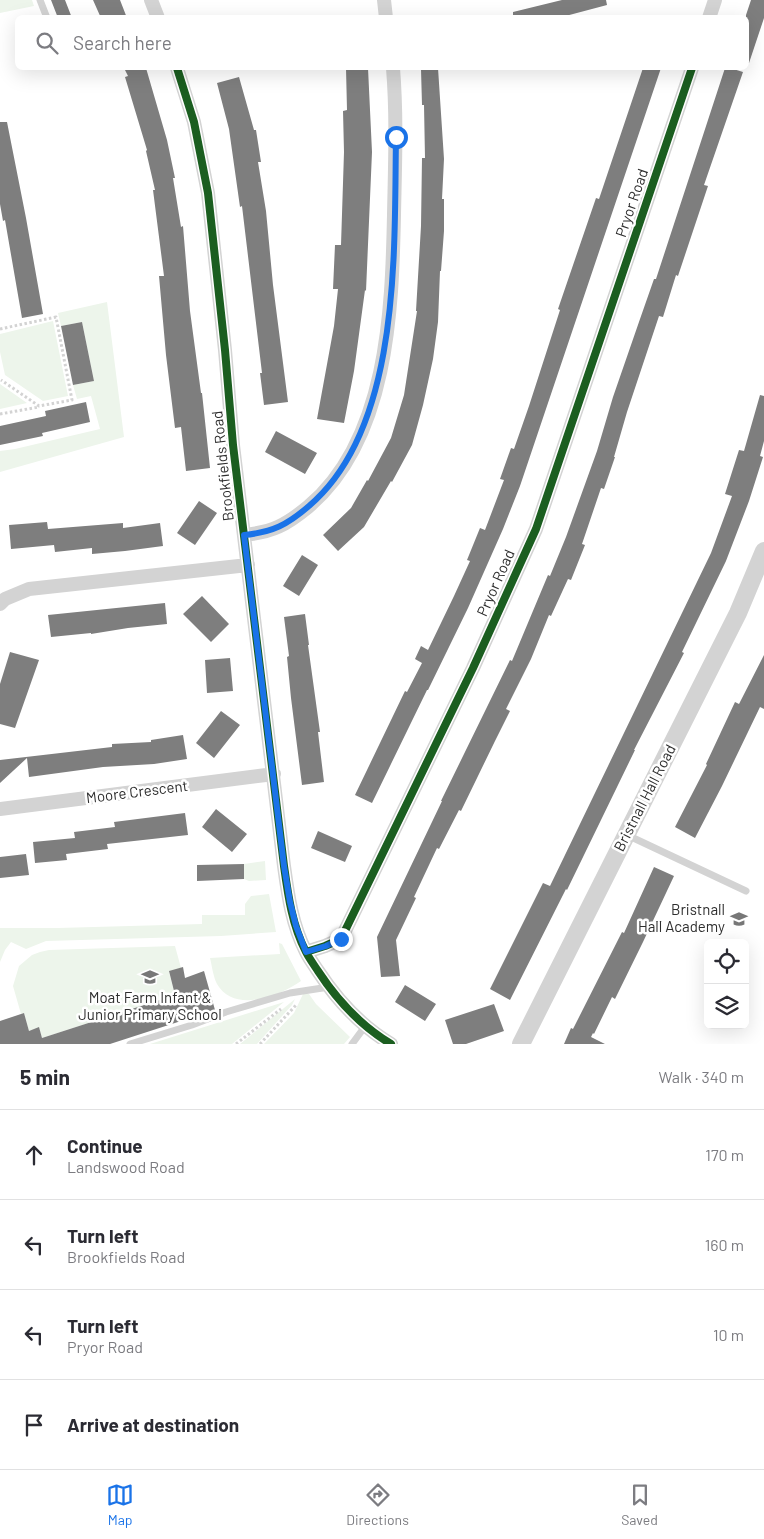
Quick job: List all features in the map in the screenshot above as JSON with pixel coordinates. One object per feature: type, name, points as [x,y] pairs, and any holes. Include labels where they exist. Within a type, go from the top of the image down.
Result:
[{"type":"street","points":[[151,0],[157,15]]},
{"type":"street","points":[[384,0],[386,15]]},
{"type":"street","points":[[710,15],[715,0]]},
{"type":"street","name":"Brookfields Road","points":[[178,70],[194,122],[208,194],[244,535],[287,886],[296,926],[306,952]]},
{"type":"street","points":[[244,535],[269,531],[285,524],[318,499],[338,474],[352,451],[376,393],[387,327],[394,245],[396,137],[393,70]]},
{"type":"street","name":"Pryor Road","points":[[306,952],[341,939],[473,668],[536,529],[691,70]]},
{"type":"street","name":"Bristnall Hall Road","points":[[521,1044],[738,613],[764,551]]},
{"type":"street","points":[[0,604],[5,599],[28,589],[248,565]]},
{"type":"street","name":"Moore Crescent","points":[[0,809],[274,774]]},
{"type":"street","points":[[306,952],[342,1004],[391,1044]]},
{"type":"lane","points":[[40,0],[46,15]]},
{"type":"lane","points":[[627,835],[746,891]]},
{"type":"lane","points":[[130,1044],[192,1025],[226,1012],[301,991],[329,987]]},
{"type":"lane","points":[[352,1044],[366,1025]]},
{"type":"path","points":[[0,329],[56,317],[72,400],[0,414]]},
{"type":"path","points":[[1,380],[40,406]]},
{"type":"path","points":[[236,1044],[287,1005],[301,991]]},
{"type":"path","points":[[260,1044],[296,1005],[301,991]]},
{"type":"shaded area","points":[[0,0],[32,0],[34,6],[0,13]]},
{"type":"shaded area","points":[[107,302],[124,437],[0,472],[0,451],[100,429],[91,396],[77,399],[73,385],[94,381],[82,322],[61,326],[58,313]]},
{"type":"shaded area","points":[[53,321],[68,396],[43,401],[5,375],[0,352],[0,334]]},
{"type":"shaded area","points":[[0,384],[27,403],[0,409]]},
{"type":"shaded area","points":[[265,861],[266,880],[249,881],[244,879],[244,864]]},
{"type":"shaded area","points":[[269,894],[276,932],[221,936],[46,941],[26,949],[11,942],[0,962],[0,928],[202,924],[202,915],[245,915],[245,904],[251,896]]},
{"type":"shaded area","points":[[279,943],[282,944],[301,981],[292,987],[270,996],[246,1000],[234,998],[225,993],[217,984],[210,958],[280,954]]},
{"type":"shaded area","points":[[175,946],[181,968],[169,972],[175,995],[42,1038],[39,1028],[29,1031],[24,1013],[21,1014],[13,986],[19,966],[32,955],[49,950]]},
{"type":"shaded area","points":[[303,994],[309,994],[316,1004],[350,1037],[344,1044],[264,1044],[294,1013]]},
{"type":"shaded area","points":[[295,999],[292,1005],[257,1044],[240,1044]]},
{"type":"shaded area","points":[[284,1002],[232,1044],[150,1044]]},
{"type":"building","points":[[51,0],[65,0],[71,15],[57,15]]},
{"type":"building","points":[[93,0],[120,0],[126,15],[100,15]]},
{"type":"building","points":[[562,0],[606,0],[607,5],[569,15],[513,15],[513,12]]},
{"type":"building","points":[[751,0],[764,0],[764,18],[749,63],[749,15],[746,15]]},
{"type":"building","points":[[125,70],[147,70],[167,140],[175,178],[173,178],[181,227],[183,226],[190,311],[202,393],[210,468],[186,471],[181,427],[175,428],[159,276],[164,276],[153,190],[155,190],[147,150],[125,77],[128,76]]},
{"type":"building","points":[[346,70],[368,70],[372,152],[366,291],[344,423],[317,419],[334,326],[338,289],[333,289],[335,245],[341,245],[344,152],[343,111],[347,110]]},
{"type":"building","points":[[421,70],[438,70],[444,159],[442,199],[444,199],[444,231],[438,322],[433,359],[412,445],[364,527],[338,551],[323,535],[351,508],[368,481],[391,438],[404,395],[417,311],[422,158],[425,158],[424,105],[422,105]]},
{"type":"building","points":[[642,70],[660,70],[520,486],[468,608],[372,803],[355,795],[405,691],[407,692],[422,663],[415,659],[421,646],[428,650],[470,561],[467,560],[480,528],[485,530],[504,480],[500,479],[511,448],[514,449],[529,406],[560,310],[558,309],[596,198],[599,199]]},
{"type":"building","points":[[724,70],[743,72],[704,185],[708,186],[678,276],[676,275],[663,317],[659,316],[627,412],[615,457],[604,489],[601,488],[582,544],[585,545],[571,580],[568,579],[551,616],[549,615],[531,659],[506,709],[510,711],[461,811],[459,810],[439,849],[437,848],[414,897],[416,898],[396,940],[400,976],[381,977],[377,937],[441,801],[510,660],[512,661],[548,575],[550,576],[597,451],[613,397],[654,279],[656,279]]},
{"type":"building","points":[[239,77],[254,130],[256,130],[261,162],[258,162],[266,211],[273,285],[288,402],[264,405],[260,373],[262,373],[242,206],[240,207],[229,129],[217,83]]},
{"type":"building","points":[[0,122],[7,122],[43,314],[22,318],[5,220],[3,221],[0,204]]},
{"type":"building","points":[[82,322],[94,381],[73,385],[61,326]]},
{"type":"building","points":[[760,395],[764,396],[764,441],[760,456],[763,457],[749,501],[726,561],[682,652],[684,653],[634,750],[567,890],[510,1000],[490,989],[543,883],[550,886],[711,553],[732,496],[725,494],[739,450],[744,451]]},
{"type":"building","points":[[86,402],[90,422],[42,433],[43,436],[0,445],[0,426],[46,416],[45,411]]},
{"type":"building","points":[[276,431],[317,453],[305,474],[265,452]]},
{"type":"building","points":[[199,501],[217,513],[195,545],[177,533]]},
{"type":"building","points":[[47,522],[48,529],[123,523],[123,528],[160,523],[163,546],[92,554],[92,548],[55,552],[54,545],[11,549],[9,525]]},
{"type":"building","points":[[302,555],[318,565],[299,596],[283,586]]},
{"type":"building","points":[[202,596],[229,624],[211,642],[183,614]]},
{"type":"building","points":[[165,603],[167,624],[51,637],[48,615]]},
{"type":"building","points":[[305,614],[320,732],[318,732],[324,782],[302,785],[291,698],[287,657],[289,656],[284,617]]},
{"type":"building","points":[[10,652],[39,660],[15,728],[0,724],[0,684]]},
{"type":"building","points":[[764,655],[764,709],[760,707],[695,838],[675,827],[707,765],[735,702],[739,704]]},
{"type":"building","points":[[230,658],[233,691],[207,693],[205,660]]},
{"type":"building","points":[[221,711],[240,725],[214,758],[196,743]]},
{"type":"building","points":[[183,735],[187,759],[154,764],[103,767],[29,777],[27,758],[0,783],[0,760],[112,747],[112,744],[151,742],[151,740]]},
{"type":"building","points":[[216,809],[247,834],[232,852],[202,827]]},
{"type":"building","points":[[185,813],[188,835],[107,844],[108,849],[66,854],[67,860],[35,863],[33,842],[75,838],[74,832],[115,827],[114,822]]},
{"type":"building","points":[[318,831],[352,846],[345,862],[311,848]]},
{"type":"building","points":[[26,854],[29,875],[0,878],[0,857]]},
{"type":"building","points":[[244,864],[244,879],[197,881],[197,865]]},
{"type":"building","points":[[654,867],[674,876],[615,999],[612,997],[591,1037],[605,1044],[564,1044],[622,932],[624,933]]},
{"type":"building","points":[[183,967],[185,978],[204,971],[215,1010],[110,1044],[0,1044],[0,1021],[24,1013],[29,1031],[39,1027],[42,1038],[175,995],[169,971]]},
{"type":"building","points":[[405,985],[436,1004],[425,1021],[395,1002]]},
{"type":"building","points":[[494,1004],[504,1031],[466,1044],[453,1044],[445,1020]]},
{"type":"cycle path","points":[[178,70],[194,122],[208,193],[233,445],[284,866],[291,910],[301,942],[325,982],[360,1021],[391,1044]]},
{"type":"cycle path","points":[[306,952],[341,939],[473,668],[536,529],[691,70]]},
{"type":"place","name":"Bristnall Hall Academy","points":[[739,919]]},
{"type":"place","name":"Moat Farm Infant & Junior Primary School","points":[[150,977]]},
{"type":"route","points":[[341,939],[306,952],[296,926],[290,902],[244,535],[269,531],[285,524],[318,499],[338,474],[352,451],[371,408],[380,378],[390,300],[394,245],[396,137]]}]
